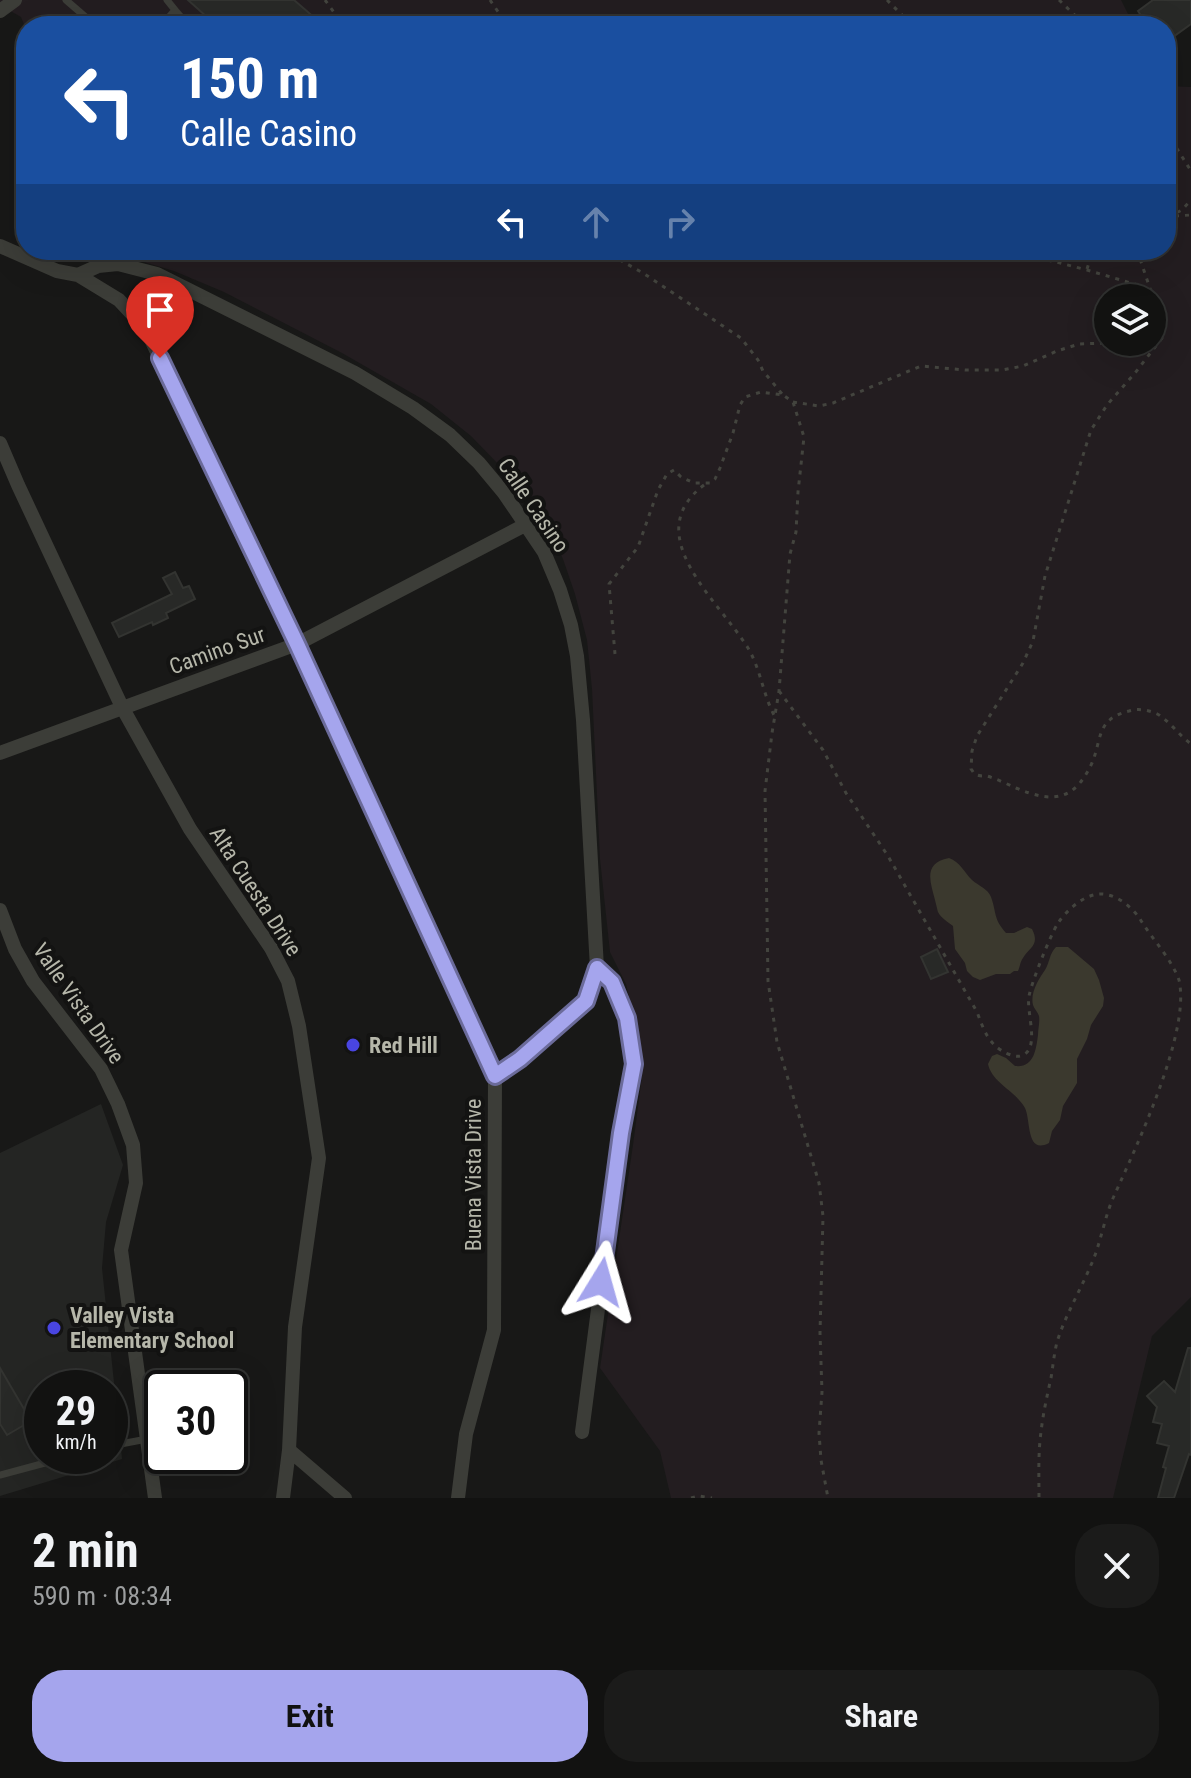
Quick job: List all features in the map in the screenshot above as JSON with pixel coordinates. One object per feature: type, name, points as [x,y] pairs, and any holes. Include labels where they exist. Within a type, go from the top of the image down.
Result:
[{"type":"street","points":[[0,11],[15,0]]},
{"type":"street","name":"Buena Vista Drive","points":[[32,260],[57,271],[78,275],[119,300],[146,329],[297,644],[495,1076],[494,1330],[466,1434],[458,1498]]},
{"type":"street","name":"Calle Casino","points":[[78,275],[98,266],[118,264],[157,274],[355,373],[450,435],[504,493],[544,552],[560,590],[577,656],[597,968],[586,1001],[520,1059],[495,1076]]},
{"type":"street","name":"Alta Cuesta Drive","points":[[0,443],[122,707],[190,829],[271,948],[288,981],[299,1026],[319,1158],[295,1327],[289,1450],[283,1498]]},
{"type":"street","name":"Camino Sur","points":[[0,753],[297,644],[525,525]]},
{"type":"street","name":"Valle Vista Drive","points":[[0,910],[15,949],[33,981],[101,1069],[133,1145],[136,1183],[121,1250],[144,1417]]},
{"type":"street","points":[[582,1432],[621,1133],[634,1064],[627,1018],[612,982],[597,968]]},
{"type":"street","points":[[289,1450],[345,1498]]},
{"type":"street","name":"Valle Vista Drive","points":[[152,1474],[155,1498]]},
{"type":"lane","points":[[66,0],[84,16]]},
{"type":"lane","points":[[167,0],[180,16]]},
{"type":"lane","points":[[170,16],[175,10]]},
{"type":"lane","points":[[0,1475],[24,1469]]},
{"type":"path","points":[[490,0],[502,16]]},
{"type":"path","points":[[887,0],[903,16]]},
{"type":"path","points":[[1059,0],[1076,16]]},
{"type":"path","points":[[1176,147],[1191,171]]},
{"type":"path","points":[[1176,213],[1191,200]]},
{"type":"path","points":[[620,260],[741,338],[763,371],[793,402],[826,405],[921,366],[1002,370],[1023,366],[1079,344],[1094,343]]},
{"type":"path","points":[[1048,260],[1134,284]]},
{"type":"path","points":[[1087,270],[1090,260]]},
{"type":"path","points":[[1140,260],[1148,284]]},
{"type":"path","points":[[1148,356],[1107,405],[1091,430],[1045,576],[1033,641],[1023,663],[977,736],[971,769],[976,775],[1032,794],[1058,798],[1081,781],[1093,761],[1101,730],[1123,712],[1134,709],[1159,715],[1191,744]]},
{"type":"path","points":[[615,654],[609,584],[638,547],[658,490],[667,474],[674,470],[694,483],[710,483],[715,479],[745,397],[761,392],[783,395]]},
{"type":"path","points":[[793,402],[804,437],[796,532],[790,554],[779,691],[765,791],[768,991],[777,1042],[819,1183],[823,1216],[819,1433],[828,1498]]},
{"type":"path","points":[[704,484],[691,495],[680,515],[678,530],[681,546],[700,583],[749,650],[775,717]]},
{"type":"path","points":[[779,691],[823,750],[846,793],[888,856],[977,1012],[986,1036],[994,1045],[1019,1057],[1030,1049],[1029,998],[1032,984],[1058,923],[1073,907],[1098,893],[1110,895],[1136,913],[1179,980],[1183,995],[1177,1045],[1153,1112],[1112,1200],[1093,1261],[1057,1342],[1041,1432],[1039,1498]]},
{"type":"path","points":[[691,1498],[712,1498]]},
{"type":"shaded area","points":[[0,0],[1121,0],[1129,16],[19,16],[0,5]]},
{"type":"shaded area","points":[[1176,86],[1191,87],[1191,1297],[1152,1336],[1113,1498],[671,1498],[660,1451],[600,1368],[633,1145],[642,1052],[626,984],[610,952],[600,859],[587,640],[563,559],[550,532],[502,468],[471,436],[431,404],[342,353],[224,292],[174,271],[137,260],[1176,260]]},
{"type":"shaded area","points":[[949,858],[990,894],[997,920],[1006,933],[1027,927],[1032,929],[1035,942],[1018,971],[980,980],[967,971],[955,949],[953,926],[938,912],[930,880],[935,864]]},
{"type":"shaded area","points":[[1056,947],[1068,947],[1094,969],[1104,998],[1077,1059],[1077,1083],[1063,1106],[1049,1143],[1042,1145],[1033,1141],[1025,1108],[994,1076],[988,1064],[997,1054],[1015,1066],[1026,1064],[1033,1057],[1039,1021],[1033,995]]},
{"type":"shaded area","name":"Valley Vista Elementary School","points":[[101,1104],[123,1165],[106,1222],[102,1268],[113,1370],[24,1370],[24,1474],[73,1474],[0,1496],[0,1153]]},
{"type":"building","points":[[188,0],[294,0],[312,16],[206,16]]},
{"type":"building","points":[[1153,0],[1191,0],[1191,24],[1176,35],[1176,16],[1141,16],[1138,11]]},
{"type":"building","points":[[175,572],[183,588],[189,586],[195,599],[166,613],[168,618],[119,637],[112,623],[172,594],[163,578]]},
{"type":"building","points":[[937,949],[948,972],[931,979],[921,957]]},
{"type":"building","points":[[1188,1348],[1191,1348],[1191,1455],[1174,1498],[1158,1498],[1169,1446],[1157,1443],[1162,1424],[1153,1422],[1157,1407],[1147,1396],[1164,1381],[1175,1392]]},
{"type":"building","points":[[0,1368],[24,1409],[24,1425],[7,1435],[0,1424]]},
{"type":"place","name":"Red Hill","points":[[353,1045]]},
{"type":"place","name":"Valley Vista Elementary School","points":[[54,1328]]},
{"type":"route","points":[[160,358],[297,644],[495,1076],[520,1059],[586,1001],[597,968],[612,982],[627,1018],[634,1064],[621,1133],[601,1282]]}]
